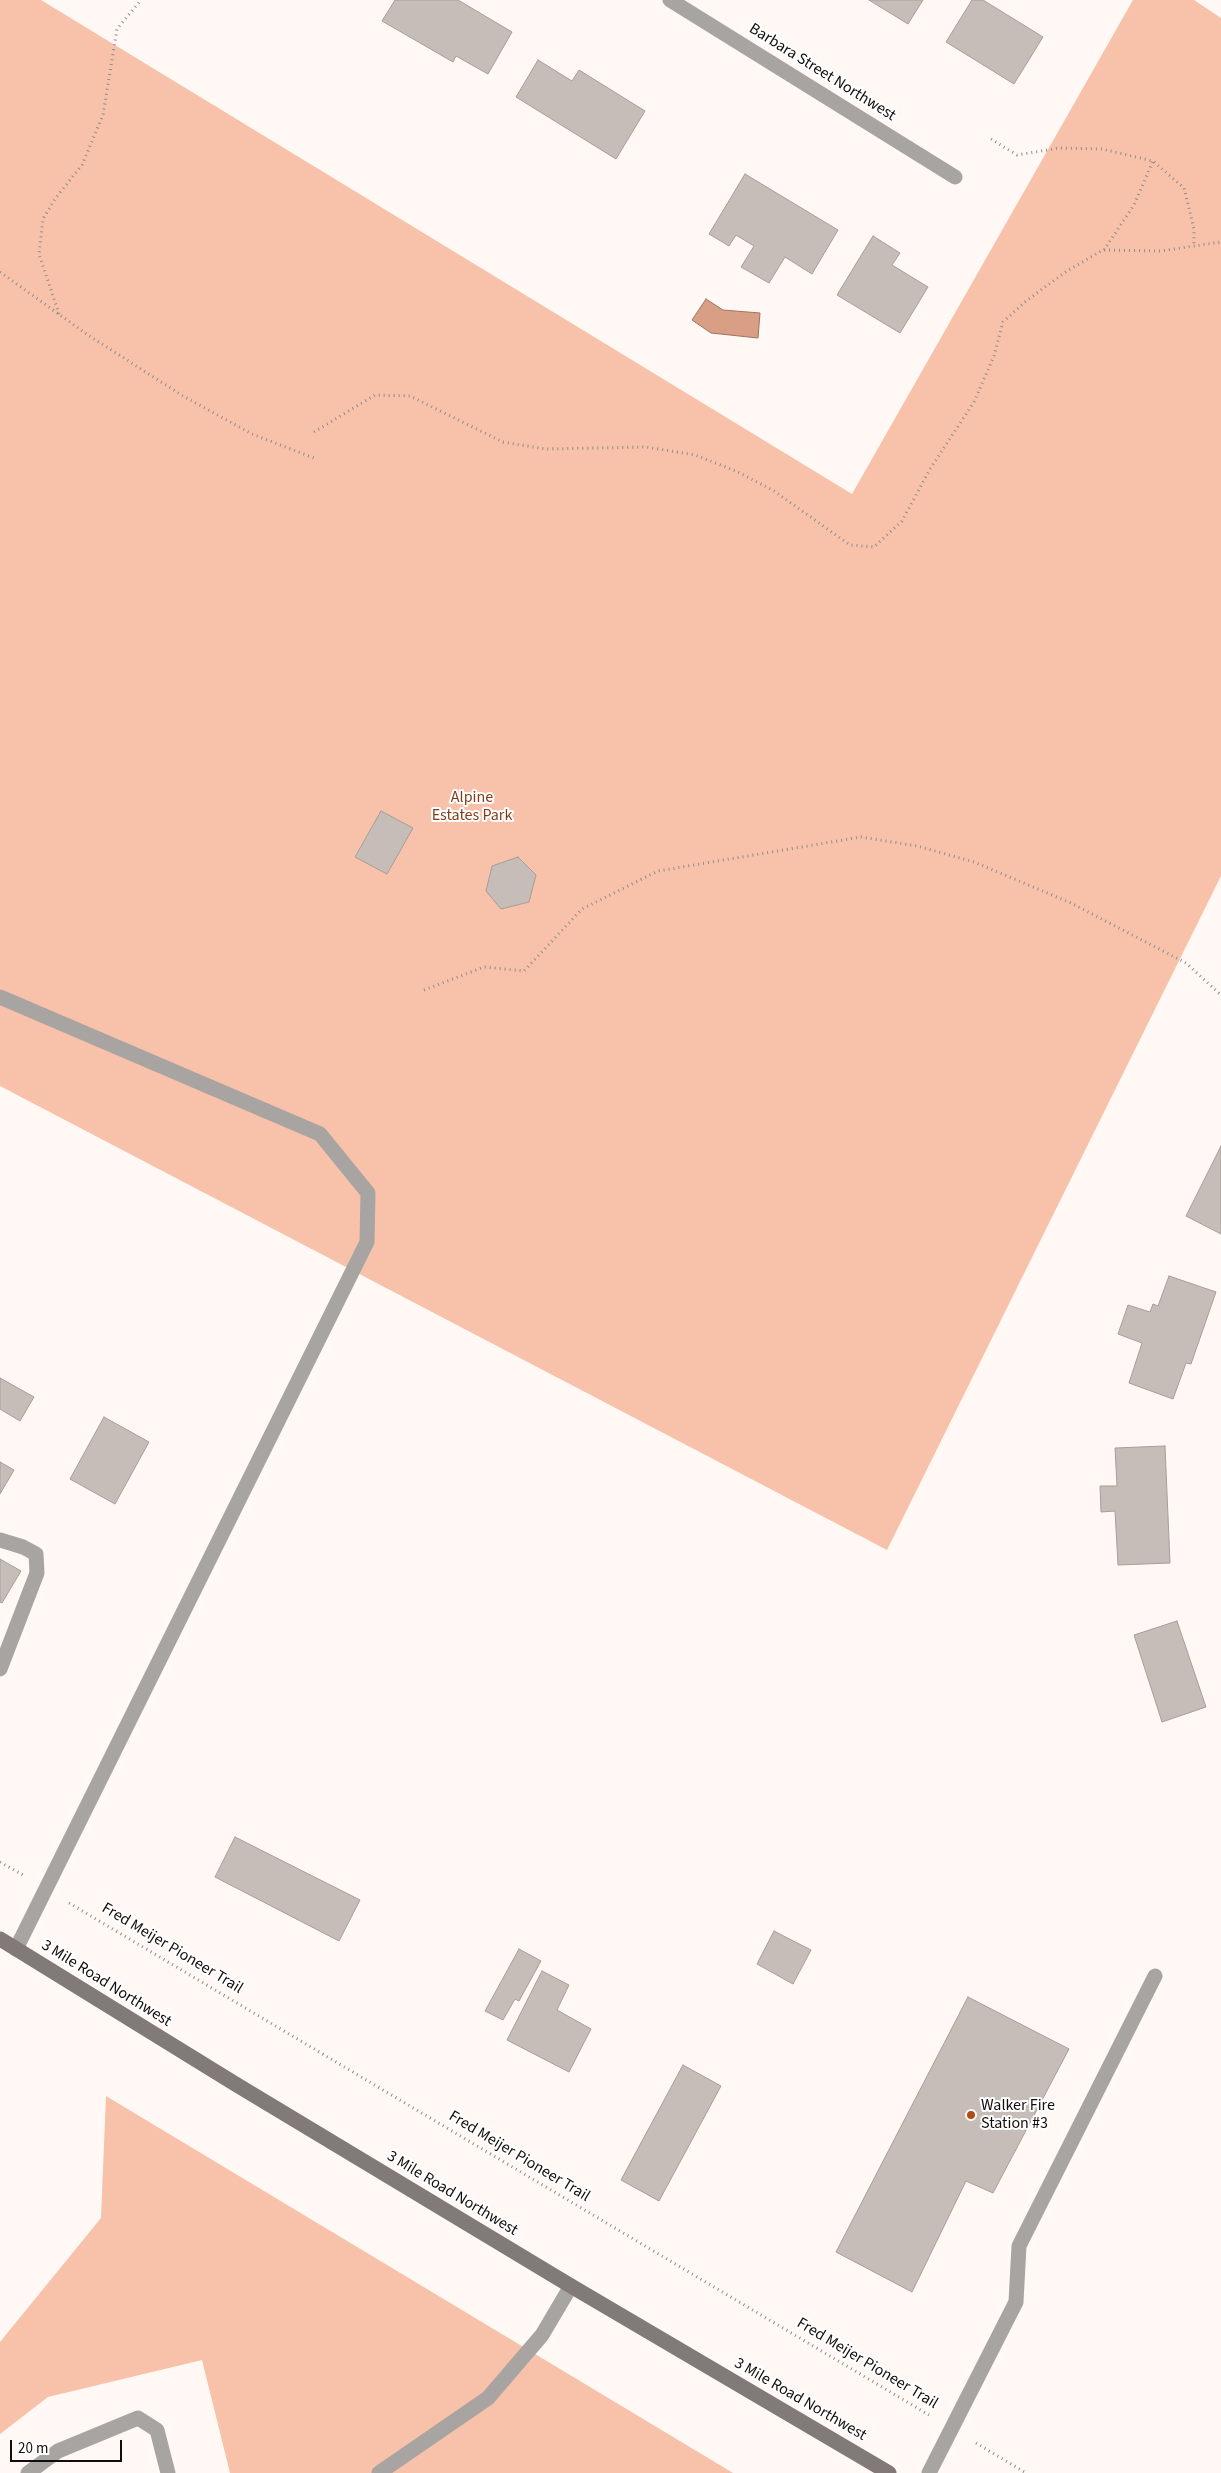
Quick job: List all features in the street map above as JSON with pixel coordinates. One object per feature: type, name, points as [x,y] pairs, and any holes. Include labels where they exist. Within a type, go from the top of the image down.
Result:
[{"type":"main road","name":"3 Mile Road Northwest","points":[[0,1939],[237,2085],[571,2286],[889,2473]]},
{"type":"street","name":"Barbara Street Northwest","points":[[670,0],[955,177]]},
{"type":"street","points":[[0,997],[320,1134],[368,1193],[367,1242],[16,1949]]},
{"type":"street","points":[[0,1540],[23,1547],[36,1554],[37,1573],[0,1669]]},
{"type":"street","points":[[929,2473],[1016,2302],[1019,2246],[1155,1976]]},
{"type":"street","points":[[379,2473],[488,2398],[542,2334],[571,2286]]},
{"type":"street","points":[[28,2473],[58,2451],[138,2418],[157,2430],[168,2473]]},
{"type":"path","points":[[59,314],[39,254],[44,219],[55,199],[82,165],[103,115],[117,29],[142,0]]},
{"type":"path","points":[[991,140],[1017,155],[1059,148],[1102,149],[1153,161],[1184,188],[1194,229],[1194,244]]},
{"type":"path","points":[[314,432],[375,395],[410,396],[504,442],[545,449],[646,447],[695,455],[736,471],[774,491],[850,545],[874,547],[902,521],[930,469],[974,402],[994,356],[1003,322],[1026,301],[1060,276],[1103,250],[1134,205],[1153,161]]},
{"type":"path","points":[[1103,250],[1161,251],[1194,244],[1221,242]]},
{"type":"path","points":[[0,272],[59,314],[183,396],[252,434],[314,458]]},
{"type":"path","points":[[424,990],[484,967],[524,971],[582,909],[658,871],[861,837],[917,846],[974,862],[1072,903],[1186,963],[1221,995]]},
{"type":"path","name":"Fred Meijer Pioneer Trail","points":[[0,1862],[1026,2473]]},
{"type":"green space","name":"Alpine Estates Park","points":[[0,0],[41,0],[852,494],[1133,0],[1194,0],[1221,18],[1221,876],[887,1550],[0,1086]]},
{"type":"green space","points":[[106,2096],[733,2473],[230,2473],[202,2360],[48,2397],[0,2434],[0,2342],[101,2218]]},
{"type":"shaded area","points":[[706,299],[723,310],[760,313],[758,338],[711,333],[692,320]]},
{"type":"building","points":[[395,0],[458,0],[512,32],[488,74],[456,56],[453,62],[382,21]]},
{"type":"building","points":[[869,0],[923,0],[908,24]]},
{"type":"building","points":[[972,0],[983,0],[1043,37],[1014,84],[946,42]]},
{"type":"building","points":[[538,60],[572,81],[579,70],[645,111],[616,159],[516,97]]},
{"type":"building","points":[[745,174],[838,230],[812,274],[785,257],[769,283],[741,267],[754,246],[736,235],[729,246],[709,234]]},
{"type":"building","points":[[873,236],[900,253],[892,265],[928,287],[900,333],[837,295]]},
{"type":"building","points":[[381,811],[413,828],[387,874],[355,857]]},
{"type":"building","points":[[518,857],[536,875],[529,902],[501,909],[486,891],[492,866]]},
{"type":"building","points":[[1221,1146],[1221,1234],[1186,1216]]},
{"type":"building","points":[[1169,1276],[1216,1292],[1191,1364],[1186,1363],[1173,1399],[1129,1383],[1142,1343],[1118,1334],[1128,1305],[1150,1312],[1153,1304],[1158,1306]]},
{"type":"building","points":[[0,1378],[34,1397],[20,1421],[0,1409]]},
{"type":"building","points":[[104,1417],[149,1442],[115,1504],[70,1479]]},
{"type":"building","points":[[1165,1446],[1170,1563],[1118,1565],[1115,1511],[1101,1512],[1100,1486],[1117,1486],[1115,1448]]},
{"type":"building","points":[[0,1462],[14,1470],[0,1494]]},
{"type":"building","points":[[0,1559],[21,1571],[2,1603],[0,1602]]},
{"type":"building","points":[[1177,1621],[1206,1707],[1162,1722],[1134,1635]]},
{"type":"building","points":[[235,1837],[360,1900],[339,1941],[215,1877]]},
{"type":"building","points":[[774,1931],[811,1950],[793,1984],[757,1964]]},
{"type":"building","points":[[519,1949],[541,1961],[519,2001],[515,1999],[503,2020],[485,2011]]},
{"type":"building","points":[[542,1971],[569,1985],[557,2010],[591,2029],[569,2072],[507,2040]]},
{"type":"building","name":"Walker Fire Station #3","points":[[968,1997],[1069,2049],[993,2193],[966,2181],[912,2292],[836,2252]]},
{"type":"building","points":[[683,2065],[721,2086],[659,2201],[621,2180]]},
{"type":"place","name":"Walker Fire Station #3","points":[[971,2115]]}]
